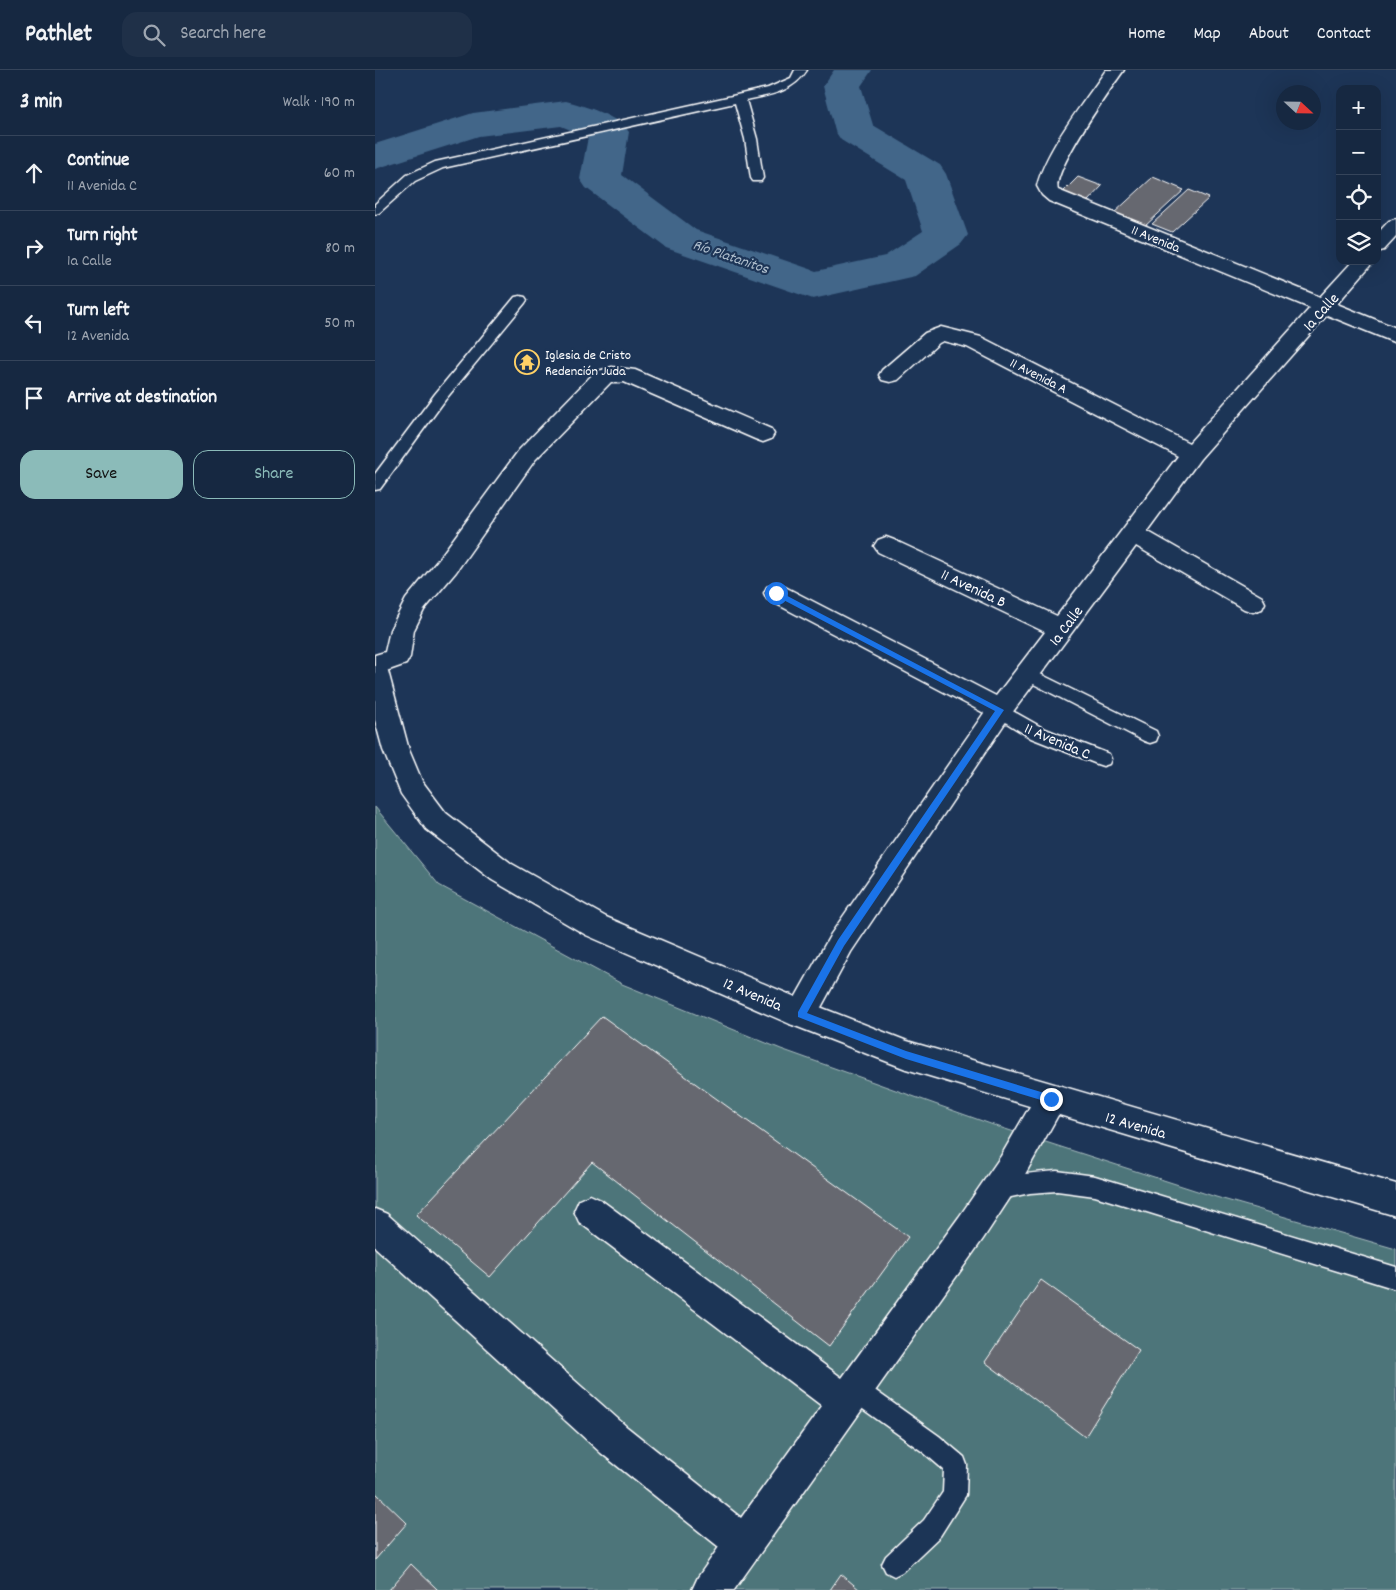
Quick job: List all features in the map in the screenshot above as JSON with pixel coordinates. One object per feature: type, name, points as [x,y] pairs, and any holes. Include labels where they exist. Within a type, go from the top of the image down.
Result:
[{"type":"street","name":"11 Avenida","points":[[1115,70],[1057,160],[1047,184],[1049,192],[1056,197],[1396,336]]},
{"type":"street","points":[[1381,242],[1396,225]]},
{"type":"street","name":"1a Calle","points":[[801,1014],[841,943],[1000,710],[1193,454],[1361,265]]},
{"type":"street","name":"11 Avenida A","points":[[890,375],[932,338],[941,334],[974,342],[1193,454]]},
{"type":"street","points":[[375,665],[397,657],[402,630],[415,605],[447,566],[527,455],[603,377],[613,374],[627,375],[763,434]]},
{"type":"street","points":[[1133,533],[1253,603]]},
{"type":"street","name":"11 Avenida B","points":[[886,546],[1062,629]]},
{"type":"street","name":"11 Avenida C","points":[[776,593],[1000,710]]},
{"type":"street","name":"12 Avenida","points":[[375,671],[395,750],[411,786],[436,821],[467,847],[502,872],[596,926],[801,1014],[906,1055],[1396,1200]]},
{"type":"street","points":[[711,1590],[997,1190],[1051,1099]]},
{"type":"street","points":[[590,1211],[850,1396]]},
{"type":"street","points":[[375,1225],[614,1440],[743,1543]]},
{"type":"lane","points":[[375,210],[411,178],[439,165],[740,98],[785,86],[795,80],[801,70]]},
{"type":"lane","points":[[740,98],[751,139],[757,178]]},
{"type":"lane","points":[[375,485],[440,397],[520,300]]},
{"type":"lane","points":[[1028,674],[1150,736]]},
{"type":"lane","name":"11 Avenida C","points":[[1000,710],[1037,733],[1103,759]]},
{"type":"lane","points":[[997,1190],[1030,1183],[1057,1182],[1095,1186],[1396,1278]]},
{"type":"lane","points":[[850,1396],[931,1444],[956,1465],[954,1495],[932,1528],[894,1564]]},
{"type":"green space","points":[[375,807],[439,885],[622,984],[781,1049],[999,1127],[1216,1197],[1396,1249],[1396,1590],[375,1590]]},
{"type":"building","points":[[1078,177],[1102,186],[1087,202],[1062,193]]},
{"type":"building","points":[[1153,177],[1184,190],[1144,227],[1113,214]]},
{"type":"building","points":[[1189,190],[1209,198],[1172,232],[1152,224]]},
{"type":"building","points":[[602,1016],[908,1237],[829,1346],[592,1162],[490,1277],[416,1215]]},
{"type":"building","points":[[1041,1280],[1139,1350],[1085,1437],[985,1362]]},
{"type":"building","points":[[375,1492],[407,1523],[375,1560]]},
{"type":"building","points":[[411,1564],[438,1590],[389,1590]]},
{"type":"building","points":[[841,1574],[860,1590],[830,1590]]},
{"type":"waterway","name":"Río Platanitos","points":[[375,157],[473,125],[566,113],[609,132],[601,179],[681,239],[813,285],[899,267],[946,235],[925,174],[855,131],[842,86],[853,70]]},
{"type":"place","name":"Iglesia de Cristo Redención Juda","points":[[527,362]]},
{"type":"route","points":[[776,593],[1000,710],[841,943],[801,1014],[906,1055],[1051,1099]]}]
